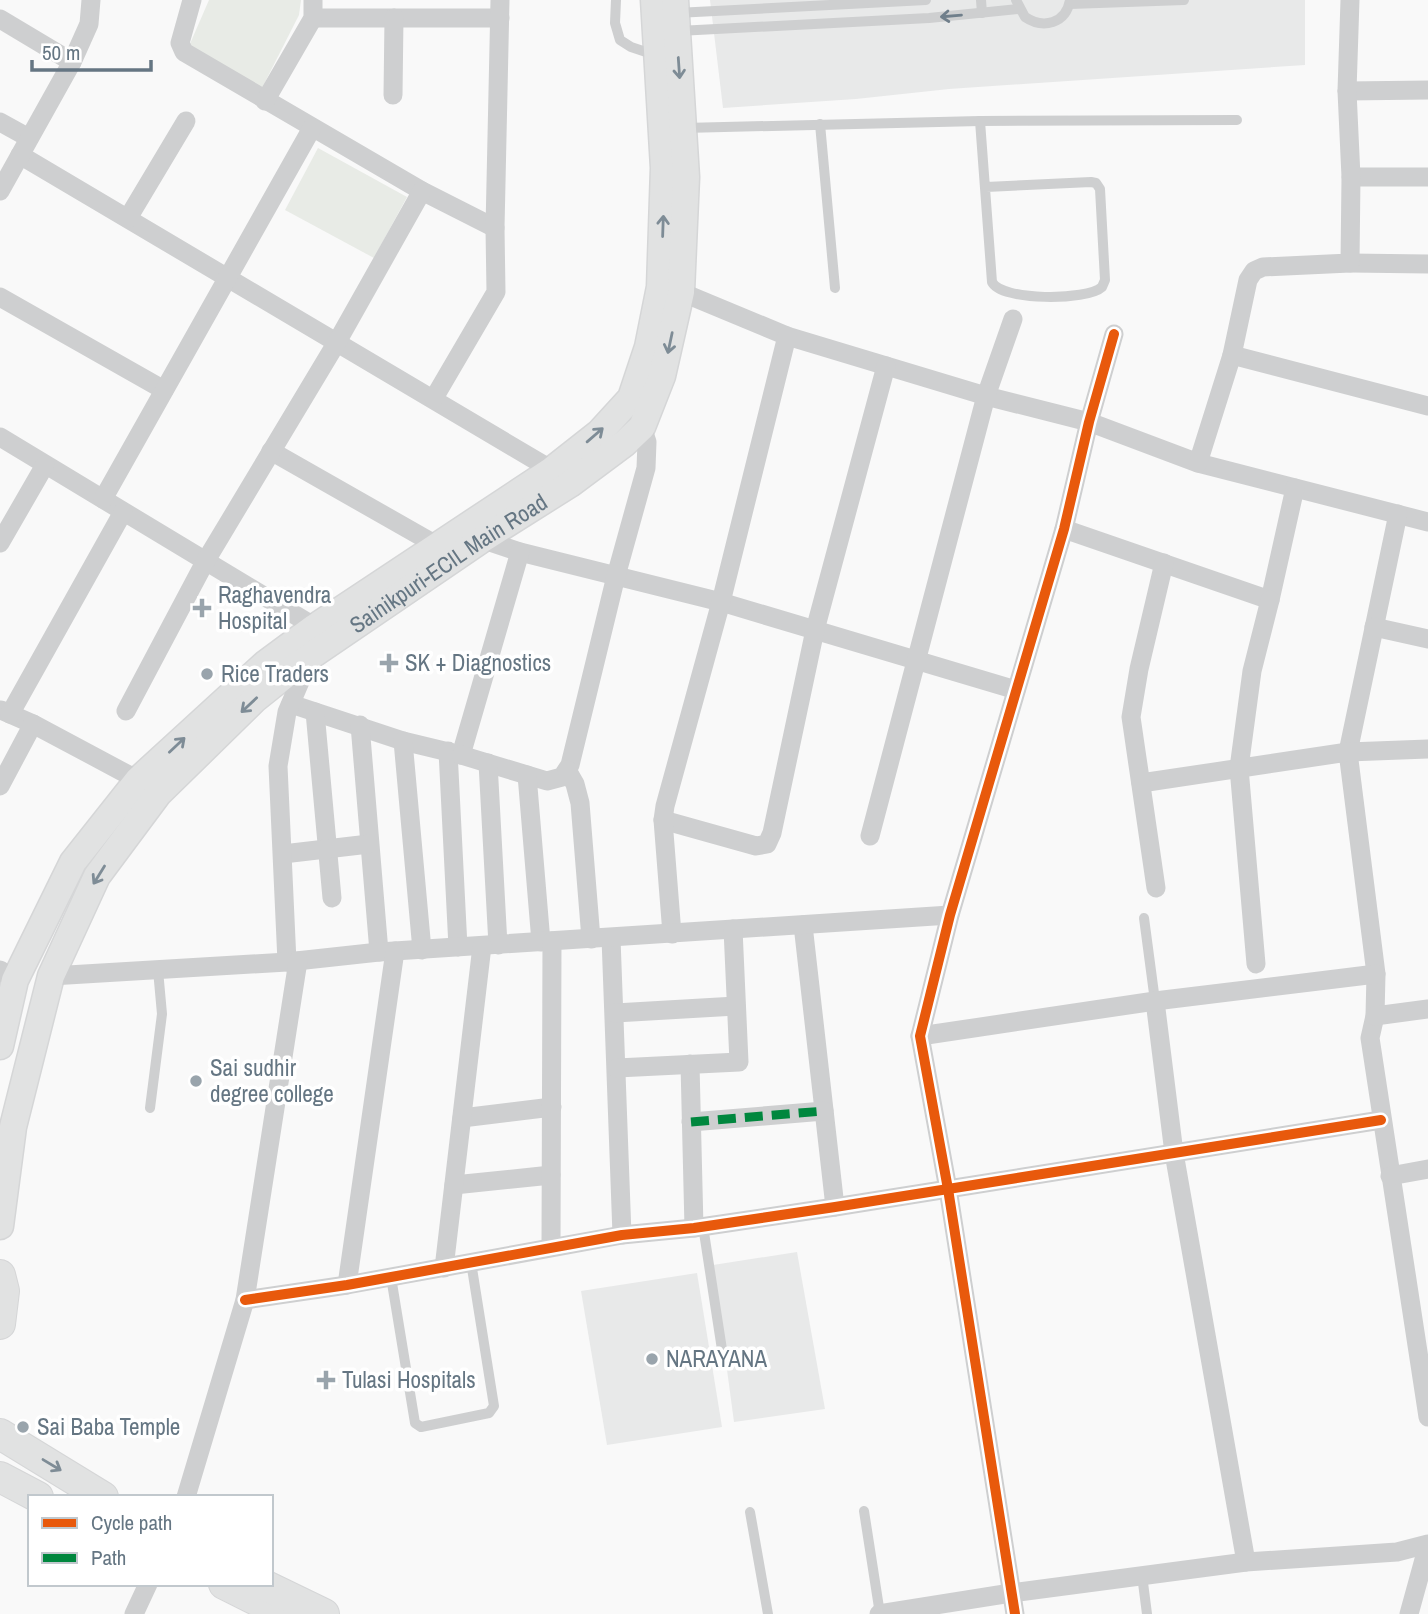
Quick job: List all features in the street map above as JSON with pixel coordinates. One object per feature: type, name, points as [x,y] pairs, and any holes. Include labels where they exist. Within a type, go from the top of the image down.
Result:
[{"type":"main road","name":"Sainikpuri-ECIL Main Road","points":[[0,1226],[13,1127],[51,975],[97,876],[158,794],[255,699],[471,536],[599,433],[631,398],[648,347],[660,288],[664,168],[659,56],[670,11]]},
{"type":"main road","name":"Sainikpuri-ECIL Main Road","points":[[0,1046],[7,975],[73,862],[138,780],[265,664],[315,628],[438,546],[471,536],[570,484],[642,427],[662,376],[681,292],[686,177],[670,11]]},
{"type":"main road","points":[[0,1275],[4,1291],[0,1324]]},
{"type":"main road","points":[[0,1420],[9,1439],[100,1495]]},
{"type":"main road","points":[[0,1478],[34,1495]]},
{"type":"main road","points":[[228,1586],[285,1614]]},
{"type":"main road","points":[[266,1586],[324,1614]]},
{"type":"street","points":[[0,191],[72,62],[89,24],[92,0]]},
{"type":"street","points":[[192,0],[180,43],[184,52],[265,102],[422,191],[495,228]]},
{"type":"street","points":[[1350,0],[1347,91],[1351,177],[1350,263]]},
{"type":"street","points":[[265,102],[313,9],[394,18],[500,9],[496,292],[434,398]]},
{"type":"street","points":[[393,95],[394,18]]},
{"type":"street","points":[[0,19],[72,62]]},
{"type":"street","points":[[1347,91],[1428,90]]},
{"type":"street","points":[[128,218],[186,121]]},
{"type":"street","points":[[0,122],[24,146],[128,218],[552,470]]},
{"type":"street","points":[[103,499],[312,128]]},
{"type":"street","points":[[1351,177],[1428,177]]},
{"type":"street","points":[[126,711],[205,562],[337,342],[422,191]]},
{"type":"street","points":[[1198,463],[1232,355],[1248,280],[1254,271],[1263,267],[1350,263],[1428,264]]},
{"type":"street","points":[[681,292],[787,336],[986,397],[1089,422],[1198,463],[1428,522]]},
{"type":"street","points":[[0,297],[164,390]]},
{"type":"street","points":[[870,836],[986,397],[1013,319]]},
{"type":"street","points":[[1015,1614],[948,1189],[920,1036],[950,915],[1064,529],[1089,422],[1114,334]]},
{"type":"street","points":[[673,934],[663,821],[670,782],[721,602],[787,336]]},
{"type":"street","points":[[1232,355],[1428,406]]},
{"type":"street","points":[[663,821],[756,846],[767,844],[772,834],[815,630],[886,366]]},
{"type":"street","points":[[291,704],[403,741],[547,781],[562,777],[567,770],[646,468],[647,442],[642,427]]},
{"type":"street","points":[[0,437],[315,628]]},
{"type":"street","points":[[271,451],[438,546]]},
{"type":"street","points":[[0,543],[45,465]]},
{"type":"street","points":[[1256,964],[1239,768],[1252,671],[1296,488]]},
{"type":"street","points":[[123,512],[5,712],[138,780]]},
{"type":"street","points":[[1398,514],[1348,752],[1376,974],[1375,1016],[1370,1038],[1390,1176],[1421,1318],[1428,1417]]},
{"type":"street","points":[[1064,529],[1270,600]]},
{"type":"street","points":[[471,536],[520,552],[721,602],[917,663],[1016,690]]},
{"type":"street","points":[[458,947],[454,753],[520,552]]},
{"type":"street","points":[[1156,888],[1131,717],[1139,669],[1164,563]]},
{"type":"street","points":[[1374,627],[1428,639]]},
{"type":"street","points":[[187,1495],[245,1300],[292,962],[278,766],[284,724],[312,656]]},
{"type":"street","points":[[315,712],[332,898]]},
{"type":"street","points":[[0,786],[33,724]]},
{"type":"street","points":[[347,1285],[387,951],[369,844],[360,726]]},
{"type":"street","points":[[403,741],[422,950]]},
{"type":"street","points":[[1141,783],[1348,752],[1428,749]]},
{"type":"street","points":[[444,1268],[462,1118],[490,945],[488,763]]},
{"type":"street","points":[[567,770],[575,784],[580,803],[591,939]]},
{"type":"street","points":[[527,775],[547,942],[552,1107],[551,1247]]},
{"type":"street","points":[[284,854],[369,844]]},
{"type":"street","points":[[51,975],[292,962],[387,951],[950,915]]},
{"type":"street","points":[[803,925],[835,1208]]},
{"type":"street","points":[[617,1068],[739,1062],[733,929]]},
{"type":"street","points":[[611,938],[622,1235]]},
{"type":"street","points":[[920,1036],[1155,1000],[1376,974]]},
{"type":"street","points":[[1155,1000],[1174,1153],[1246,1562]]},
{"type":"street","points":[[615,1013],[736,1006]]},
{"type":"street","points":[[1375,1016],[1428,1009]]},
{"type":"street","points":[[690,1064],[698,1227]]},
{"type":"street","points":[[462,1118],[552,1107]]},
{"type":"street","points":[[691,1122],[824,1111]]},
{"type":"street","points":[[245,1300],[347,1285],[622,1235],[835,1208],[1381,1119]]},
{"type":"street","points":[[1390,1176],[1428,1169]]},
{"type":"street","points":[[454,1185],[551,1175]]},
{"type":"street","points":[[879,1614],[1142,1575],[1246,1562],[1397,1552],[1427,1545],[1417,1607]]},
{"type":"street","points":[[134,1614],[147,1586]]},
{"type":"lane","points":[[616,0],[615,23],[620,40],[631,47],[659,56]]},
{"type":"lane","points":[[670,11],[926,0]]},
{"type":"lane","points":[[981,0],[982,13]]},
{"type":"lane","points":[[670,11],[839,22],[982,13],[1018,5],[1032,22],[1051,23],[1066,13],[1070,2],[1184,0]]},
{"type":"lane","points":[[837,2],[839,22]]},
{"type":"lane","points":[[683,128],[980,121],[1237,120]]},
{"type":"lane","points":[[980,121],[994,287],[1000,291],[1021,295],[1066,296],[1086,295],[1102,287],[1105,280],[1100,189],[1096,183],[986,187]]},
{"type":"lane","points":[[820,124],[835,288]]},
{"type":"lane","points":[[1144,918],[1155,1000]]},
{"type":"lane","points":[[150,1108],[162,1014],[158,970]]},
{"type":"lane","points":[[698,1227],[723,1356]]},
{"type":"lane","points":[[391,1277],[415,1423],[421,1427],[489,1413],[494,1406],[471,1262]]},
{"type":"lane","points":[[864,1511],[879,1614]]},
{"type":"lane","points":[[750,1512],[768,1614]]},
{"type":"lane","points":[[1142,1575],[1147,1614]]},
{"type":"shaded area","points":[[209,0],[301,0],[299,15],[262,88],[189,46]]},
{"type":"shaded area","points":[[710,0],[1305,0],[1305,65],[949,89],[856,99],[723,108]]},
{"type":"shaded area","points":[[318,148],[407,197],[374,258],[285,210]]},
{"type":"shaded area","points":[[797,1252],[825,1409],[734,1422],[713,1265]]},
{"type":"shaded area","name":"NARAYANA","points":[[697,1273],[722,1427],[607,1445],[581,1291]]},
{"type":"marked path","points":[[691,1122],[824,1111]]},
{"type":"cycle path","points":[[1015,1614],[948,1189],[920,1036],[950,915],[1064,529],[1089,422],[1114,334]]},
{"type":"cycle path","points":[[245,1300],[347,1285],[622,1235],[694,1228],[835,1207],[1381,1120]]},
{"type":"place","name":"Raghavendra Hospital","points":[[202,608]]},
{"type":"place","name":"SK + Diagnostics","points":[[389,663]]},
{"type":"place","name":"Rice Traders","points":[[207,674]]},
{"type":"place","name":"Sai sudhir degree college","points":[[196,1081]]},
{"type":"place","name":"NARAYANA","points":[[652,1359]]},
{"type":"place","name":"Tulasi Hospitals","points":[[326,1380]]},
{"type":"place","name":"Sai Baba Temple","points":[[23,1427]]}]
